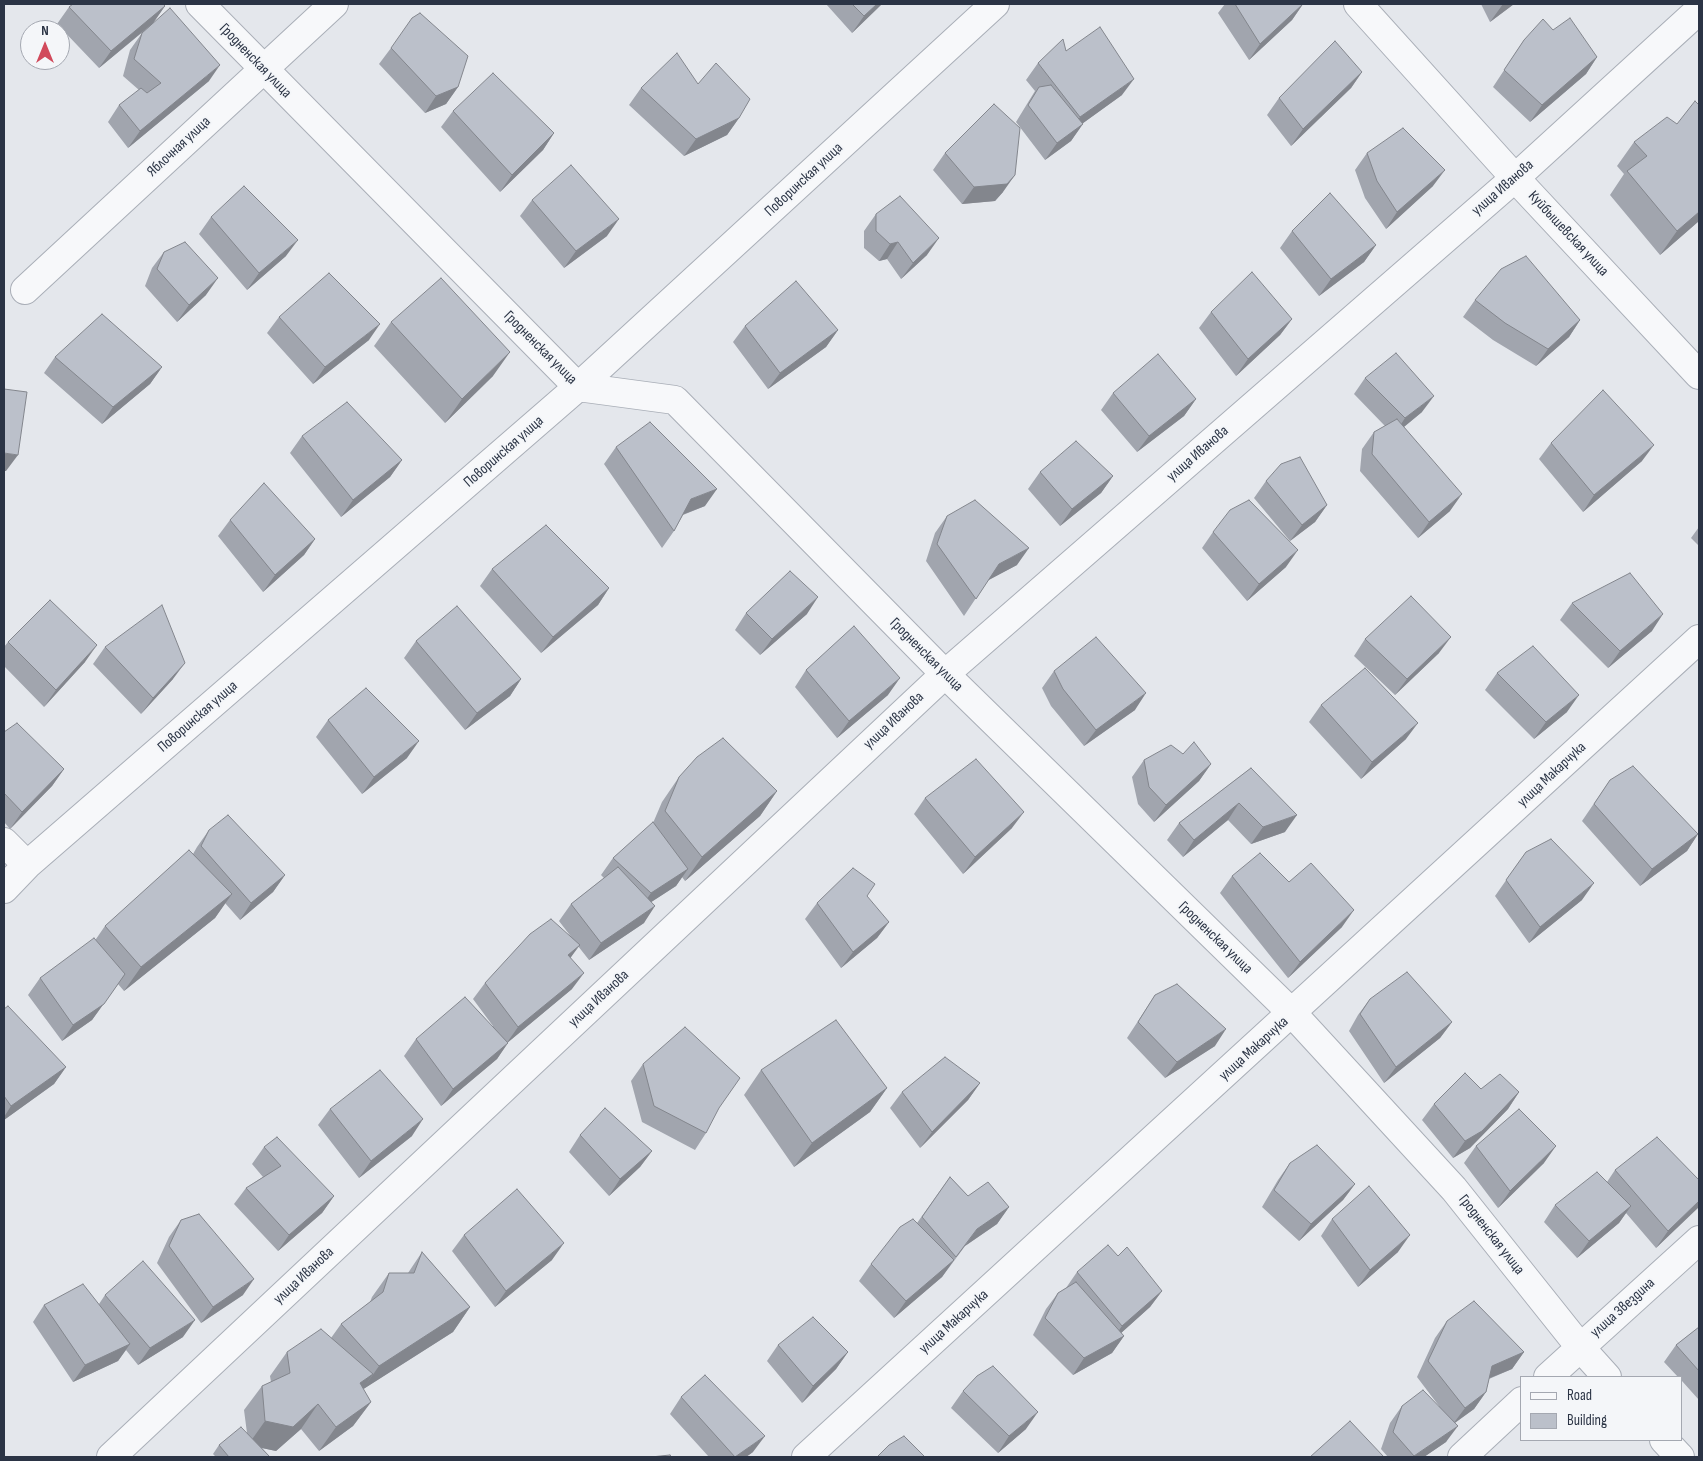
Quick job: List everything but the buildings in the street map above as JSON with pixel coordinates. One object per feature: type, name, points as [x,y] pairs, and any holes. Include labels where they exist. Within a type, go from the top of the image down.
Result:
[{"type":"street","name":"Гродненская улица","points":[[200,4],[578,388],[675,400],[945,674],[1292,1014],[1454,1189],[1580,1348],[1606,1376]]},
{"type":"street","name":"Яблочная улица","points":[[25,290],[334,4]]},
{"type":"street","name":"Поворинская улица","points":[[4,888],[27,865],[578,388],[995,4]]},
{"type":"street","name":"Куйбышевская улица","points":[[1358,4],[1515,178],[1699,375]]},
{"type":"street","name":"улица Иванова","points":[[111,1457],[945,674],[1515,178],[1699,10]]},
{"type":"street","name":"улица Макарчука","points":[[806,1457],[1292,1014],[1699,639]]},
{"type":"street","points":[[4,842],[27,865]]},
{"type":"street","name":"улица Звездина","points":[[1549,1376],[1699,1240]]},
{"type":"street","points":[[1462,1457],[1520,1403]]},
{"type":"street","points":[[1665,1441],[1680,1457]]}]
